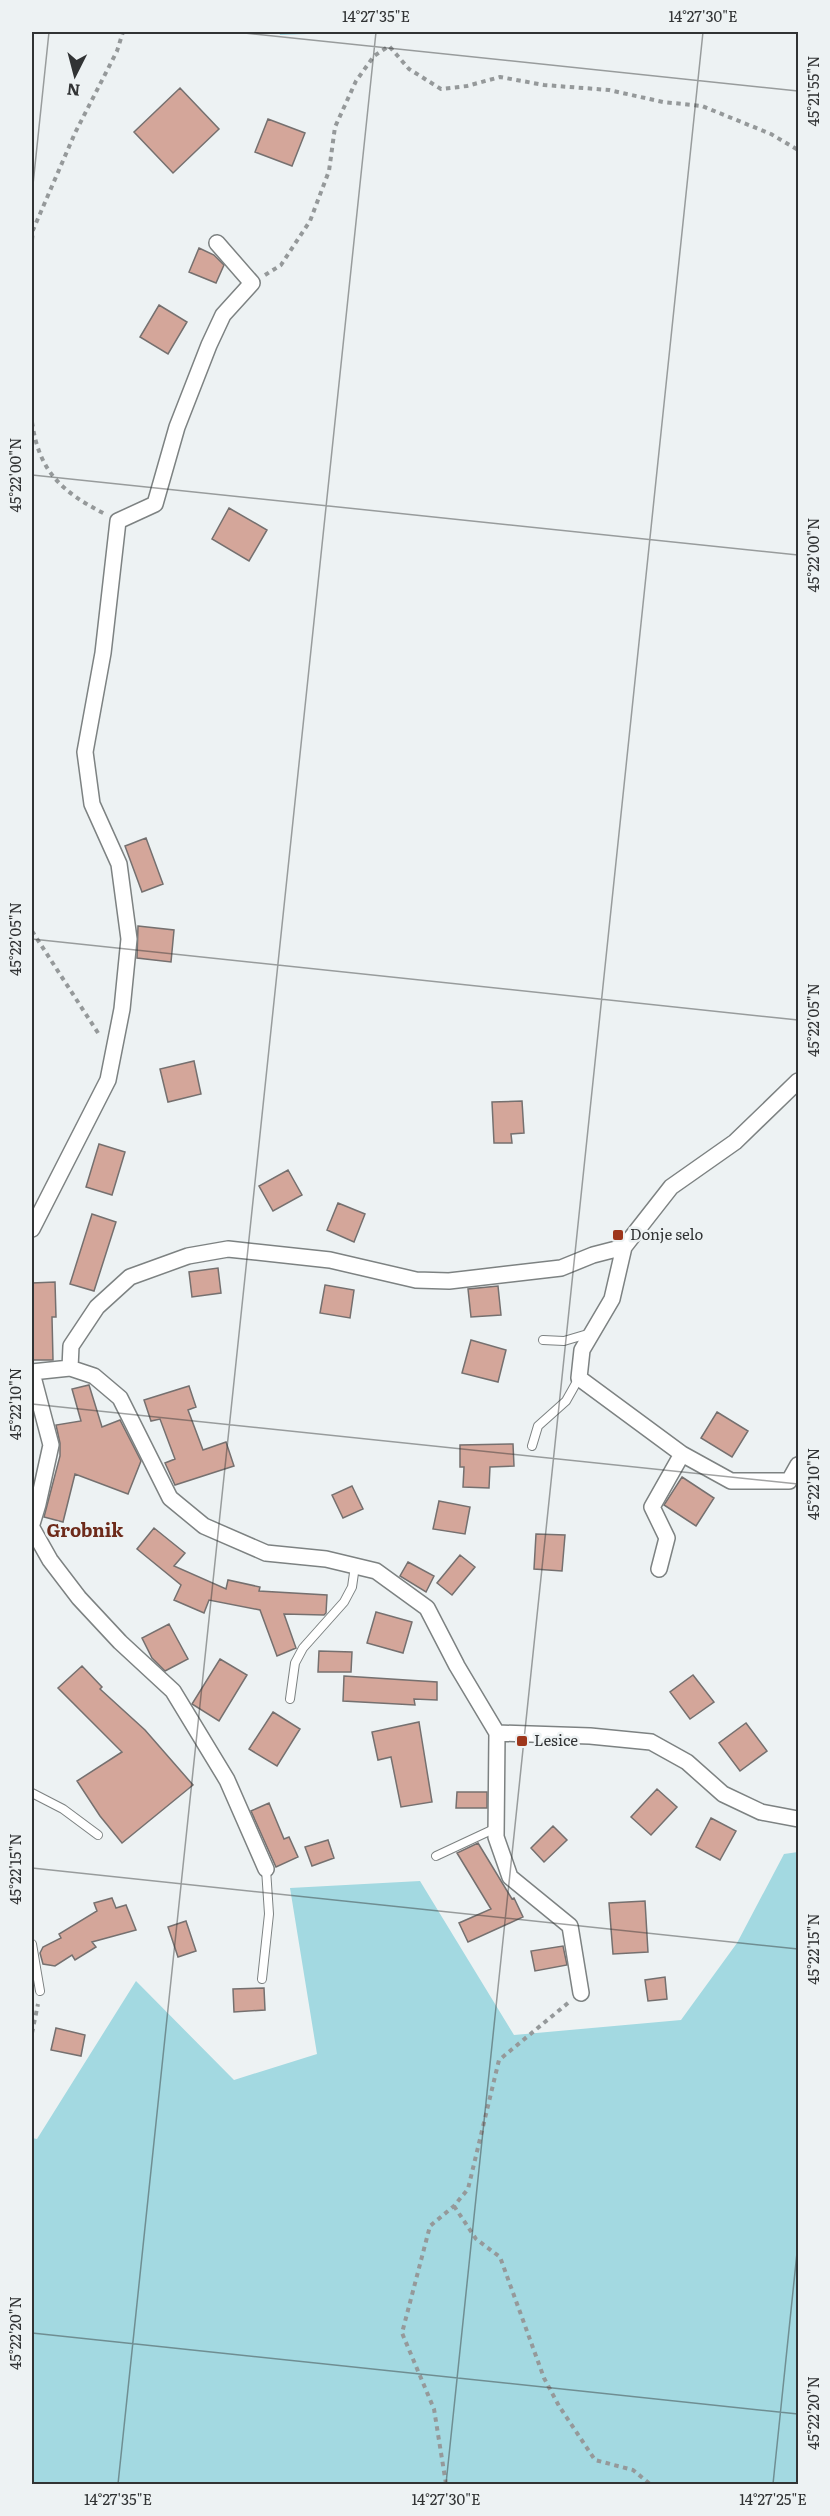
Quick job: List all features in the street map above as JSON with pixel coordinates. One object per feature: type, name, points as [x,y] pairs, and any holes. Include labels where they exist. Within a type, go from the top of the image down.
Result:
[{"type":"street","points":[[32,1229],[108,1080],[122,1009],[129,939],[119,864],[92,804],[85,752],[103,652],[118,521],[155,504],[177,427],[208,345],[223,315],[252,283],[217,243]]},
{"type":"street","points":[[798,1081],[735,1142],[671,1186],[624,1246],[612,1299],[582,1350],[579,1378],[682,1454],[731,1481],[789,1481],[798,1465]]},
{"type":"street","points":[[70,1368],[71,1346],[97,1308],[130,1277],[188,1256],[228,1249],[330,1260],[416,1280],[449,1281],[561,1268],[624,1246]]},
{"type":"street","points":[[266,1869],[227,1780],[173,1692],[120,1642],[79,1598],[50,1560],[32,1526],[51,1445],[32,1372],[70,1368],[94,1376],[120,1398],[171,1498],[204,1526],[266,1553],[326,1559],[376,1571],[427,1608],[457,1666],[497,1733],[496,1837],[510,1877],[570,1926],[581,1993]]},
{"type":"street","points":[[659,1569],[667,1538],[652,1507],[682,1454]]},
{"type":"street","points":[[497,1733],[590,1736],[651,1742],[687,1762],[723,1794],[761,1812],[798,1819]]},
{"type":"lane","points":[[543,1340],[564,1341],[592,1333]]},
{"type":"lane","points":[[532,1446],[538,1426],[566,1401],[579,1378]]},
{"type":"lane","points":[[290,1700],[295,1663],[313,1635],[344,1602],[352,1587],[355,1566]]},
{"type":"lane","points":[[32,1793],[63,1809],[98,1835]]},
{"type":"lane","points":[[436,1856],[496,1828]]},
{"type":"lane","points":[[262,1979],[269,1914],[266,1869]]},
{"type":"lane","points":[[32,1945],[40,1991]]},
{"type":"path","points":[[32,240],[33,230],[75,133],[117,51],[123,32]]},
{"type":"path","points":[[252,283],[281,265],[310,221],[329,171],[335,127],[357,81],[374,56],[389,46],[409,69],[441,89],[467,86],[500,77],[544,86],[609,90],[663,102],[702,106],[753,126],[798,150]]},
{"type":"path","points":[[32,422],[35,445],[47,471],[78,500],[118,521]]},
{"type":"path","points":[[32,932],[113,1055]]},
{"type":"path","points":[[32,2033],[37,2019],[40,1991]]},
{"type":"path","points":[[446,2484],[434,2409],[402,2333],[430,2226],[454,2206],[468,2189],[499,2060],[581,1993]]},
{"type":"path","points":[[454,2206],[477,2239],[500,2257],[544,2378],[559,2406],[595,2460],[633,2470],[650,2484]]},
{"type":"shaded area","points":[[279,32],[359,32],[280,35]]},
{"type":"shaded area","points":[[798,1852],[798,2484],[32,2484],[32,2138],[37,2139],[136,1981],[234,2080],[317,2054],[290,1888],[420,1881],[514,2035],[681,2020],[737,1943],[784,1854]]},
{"type":"building","points":[[180,88],[219,129],[173,173],[134,132]]},
{"type":"building","points":[[268,119],[305,133],[292,166],[255,152]]},
{"type":"building","points":[[199,248],[214,255],[224,265],[216,283],[189,272]]},
{"type":"building","points":[[159,305],[187,322],[168,354],[140,337]]},
{"type":"building","points":[[229,508],[267,530],[249,561],[212,539]]},
{"type":"building","points":[[146,838],[163,884],[142,892],[125,846]]},
{"type":"building","points":[[138,926],[174,930],[171,962],[137,958]]},
{"type":"building","points":[[194,1061],[201,1094],[168,1102],[160,1069]]},
{"type":"building","points":[[522,1101],[524,1133],[511,1134],[512,1143],[494,1143],[492,1102]]},
{"type":"building","points":[[99,1144],[125,1152],[112,1195],[86,1187]]},
{"type":"building","points":[[288,1170],[302,1195],[273,1211],[259,1186]]},
{"type":"building","points":[[338,1203],[365,1214],[354,1242],[327,1230]]},
{"type":"building","points":[[92,1214],[116,1222],[94,1291],[70,1284]]},
{"type":"building","points":[[218,1268],[221,1293],[192,1297],[189,1272]]},
{"type":"building","points":[[55,1282],[56,1317],[52,1317],[53,1360],[32,1360],[32,1283]]},
{"type":"building","points":[[325,1285],[354,1290],[350,1318],[320,1313]]},
{"type":"building","points":[[498,1286],[501,1315],[471,1317],[468,1289]]},
{"type":"building","points":[[471,1340],[506,1350],[498,1382],[462,1373]]},
{"type":"building","points":[[89,1385],[102,1427],[120,1420],[141,1461],[128,1494],[75,1474],[63,1522],[44,1517],[60,1456],[56,1425],[81,1421],[72,1389]]},
{"type":"building","points":[[189,1386],[196,1407],[188,1410],[203,1450],[226,1442],[234,1466],[175,1485],[165,1463],[175,1459],[160,1419],[151,1421],[144,1400]]},
{"type":"building","points":[[717,1412],[748,1431],[732,1457],[701,1438]]},
{"type":"building","points":[[513,1444],[514,1466],[490,1467],[489,1488],[463,1487],[464,1467],[460,1467],[460,1445]]},
{"type":"building","points":[[682,1477],[714,1498],[696,1526],[664,1505]]},
{"type":"building","points":[[352,1486],[363,1509],[343,1518],[332,1495]]},
{"type":"building","points":[[439,1501],[470,1507],[465,1534],[433,1529]]},
{"type":"building","points":[[154,1528],[185,1553],[174,1566],[226,1589],[228,1580],[260,1587],[259,1591],[327,1595],[326,1613],[324,1615],[284,1614],[296,1648],[277,1656],[260,1610],[209,1600],[204,1613],[174,1600],[181,1585],[137,1549]]},
{"type":"building","points":[[536,1534],[565,1535],[562,1571],[534,1569]]},
{"type":"building","points":[[460,1555],[475,1567],[452,1595],[437,1583]]},
{"type":"building","points":[[408,1562],[434,1576],[426,1592],[400,1576]]},
{"type":"building","points":[[376,1612],[412,1622],[403,1653],[367,1643]]},
{"type":"building","points":[[169,1624],[188,1659],[165,1671],[152,1658],[142,1638]]},
{"type":"building","points":[[319,1651],[352,1652],[351,1672],[318,1672]]},
{"type":"building","points":[[220,1659],[247,1675],[219,1721],[192,1704]]},
{"type":"building","points":[[82,1666],[102,1687],[100,1689],[145,1730],[193,1785],[122,1843],[100,1816],[77,1781],[122,1752],[58,1688]]},
{"type":"building","points":[[693,1675],[714,1702],[690,1719],[670,1692]]},
{"type":"building","points":[[344,1676],[437,1682],[437,1700],[414,1699],[415,1705],[343,1701]]},
{"type":"building","points":[[273,1712],[300,1729],[277,1766],[249,1749]]},
{"type":"building","points":[[419,1722],[432,1802],[401,1807],[391,1757],[378,1760],[372,1732]]},
{"type":"building","points":[[746,1723],[767,1751],[740,1771],[719,1743]]},
{"type":"building","points":[[657,1789],[677,1807],[651,1835],[631,1817]]},
{"type":"building","points":[[457,1792],[487,1792],[487,1808],[456,1808]]},
{"type":"building","points":[[269,1803],[284,1839],[289,1837],[298,1857],[276,1867],[251,1811]]},
{"type":"building","points":[[711,1818],[736,1831],[720,1860],[696,1847]]},
{"type":"building","points":[[553,1826],[567,1840],[544,1862],[531,1848]]},
{"type":"building","points":[[328,1840],[334,1858],[312,1866],[305,1847]]},
{"type":"building","points":[[478,1843],[512,1899],[514,1898],[523,1917],[468,1942],[459,1923],[491,1909],[457,1853]]},
{"type":"building","points":[[112,1898],[116,1908],[126,1905],[136,1930],[92,1942],[96,1947],[75,1960],[72,1955],[55,1966],[43,1964],[40,1953],[43,1947],[61,1938],[59,1934],[97,1911],[94,1903]]},
{"type":"building","points":[[645,1901],[648,1952],[613,1954],[609,1903]]},
{"type":"building","points":[[186,1921],[196,1951],[178,1957],[168,1927]]},
{"type":"building","points":[[563,1946],[567,1965],[535,1971],[531,1951]]},
{"type":"building","points":[[665,1977],[667,1999],[648,2001],[645,1980]]},
{"type":"building","points":[[264,1988],[265,2010],[234,2012],[233,1989]]},
{"type":"building","points":[[56,2028],[85,2035],[81,2056],[51,2050]]},
{"type":"place","name":"Donje selo","points":[[618,1235]]},
{"type":"place","name":"Lesice","points":[[522,1741]]},
{"type":"district","name":"Grobnik","points":[[85,1531]]}]
